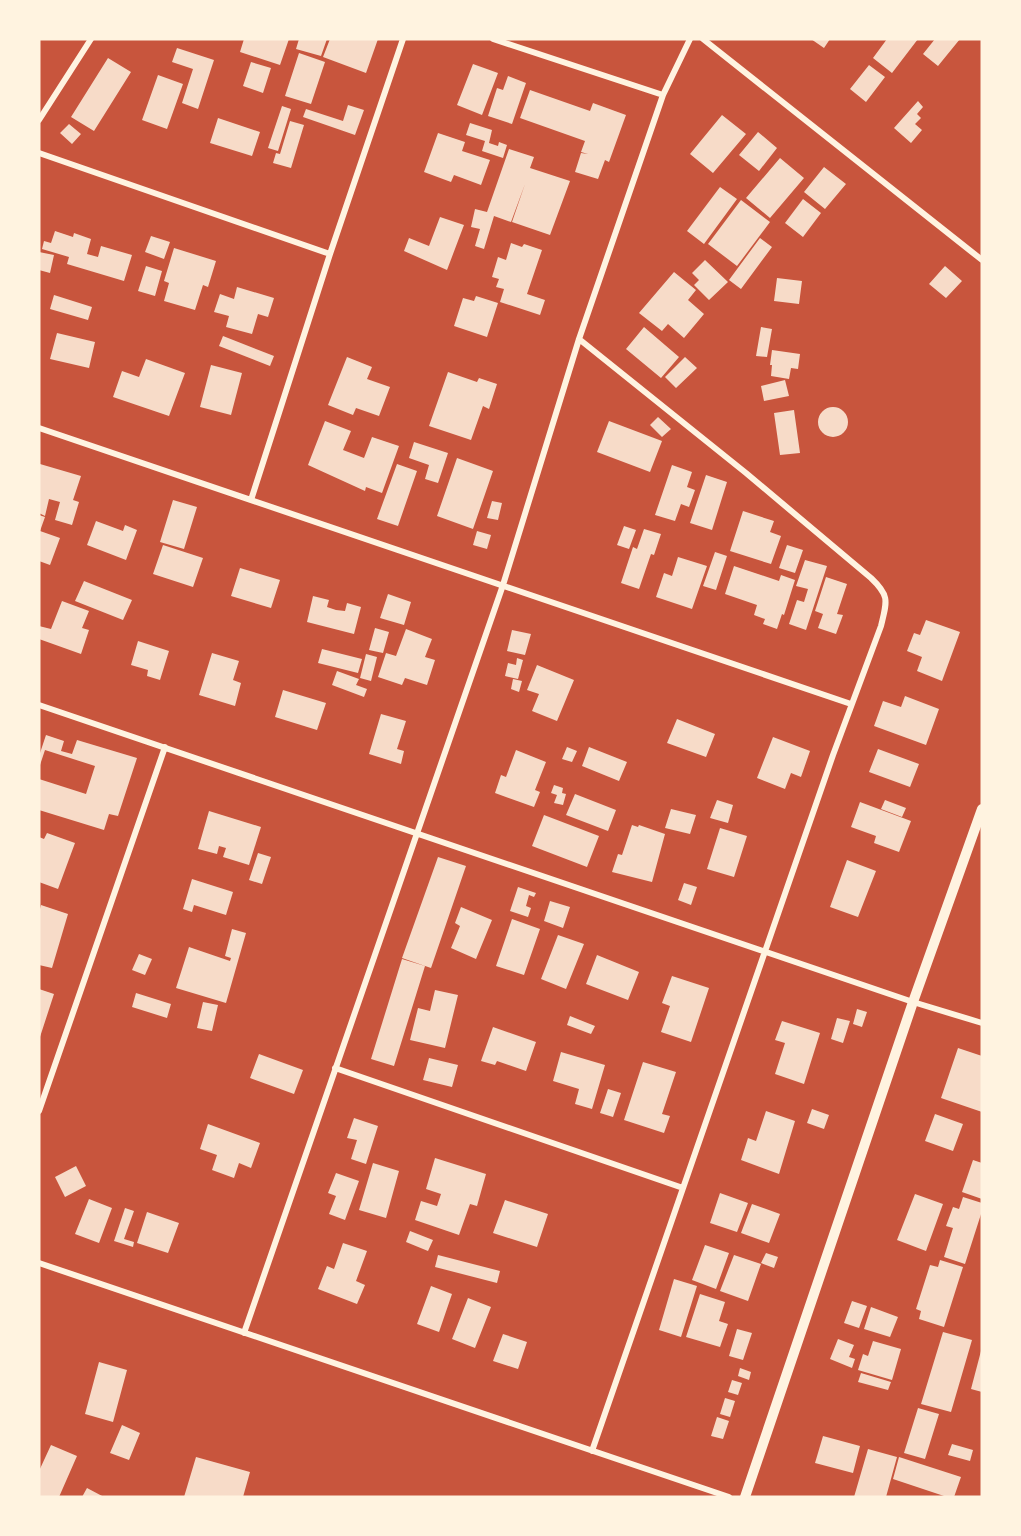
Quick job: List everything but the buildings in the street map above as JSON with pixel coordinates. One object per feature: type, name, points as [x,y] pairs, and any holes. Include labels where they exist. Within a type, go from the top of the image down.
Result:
[{"type":"street","points":[[39,120],[91,39]]},
{"type":"street","points":[[251,500],[330,254],[403,39]]},
{"type":"street","points":[[493,39],[663,95]]},
{"type":"street","points":[[244,1333],[503,585],[579,339],[663,95],[690,39]]},
{"type":"street","points":[[703,39],[982,260]]},
{"type":"street","points":[[39,153],[330,254]]},
{"type":"street","points":[[579,339],[746,473],[884,590],[886,604],[881,626],[851,704],[592,1451]]},
{"type":"street","points":[[39,428],[851,704]]},
{"type":"street","points":[[39,705],[913,1002],[982,1023]]},
{"type":"street","points":[[39,1111],[165,747]]},
{"type":"street","points":[[745,1497],[913,1002],[982,809]]},
{"type":"street","points":[[335,1068],[683,1188]]},
{"type":"street","points":[[39,1263],[729,1497]]}]
